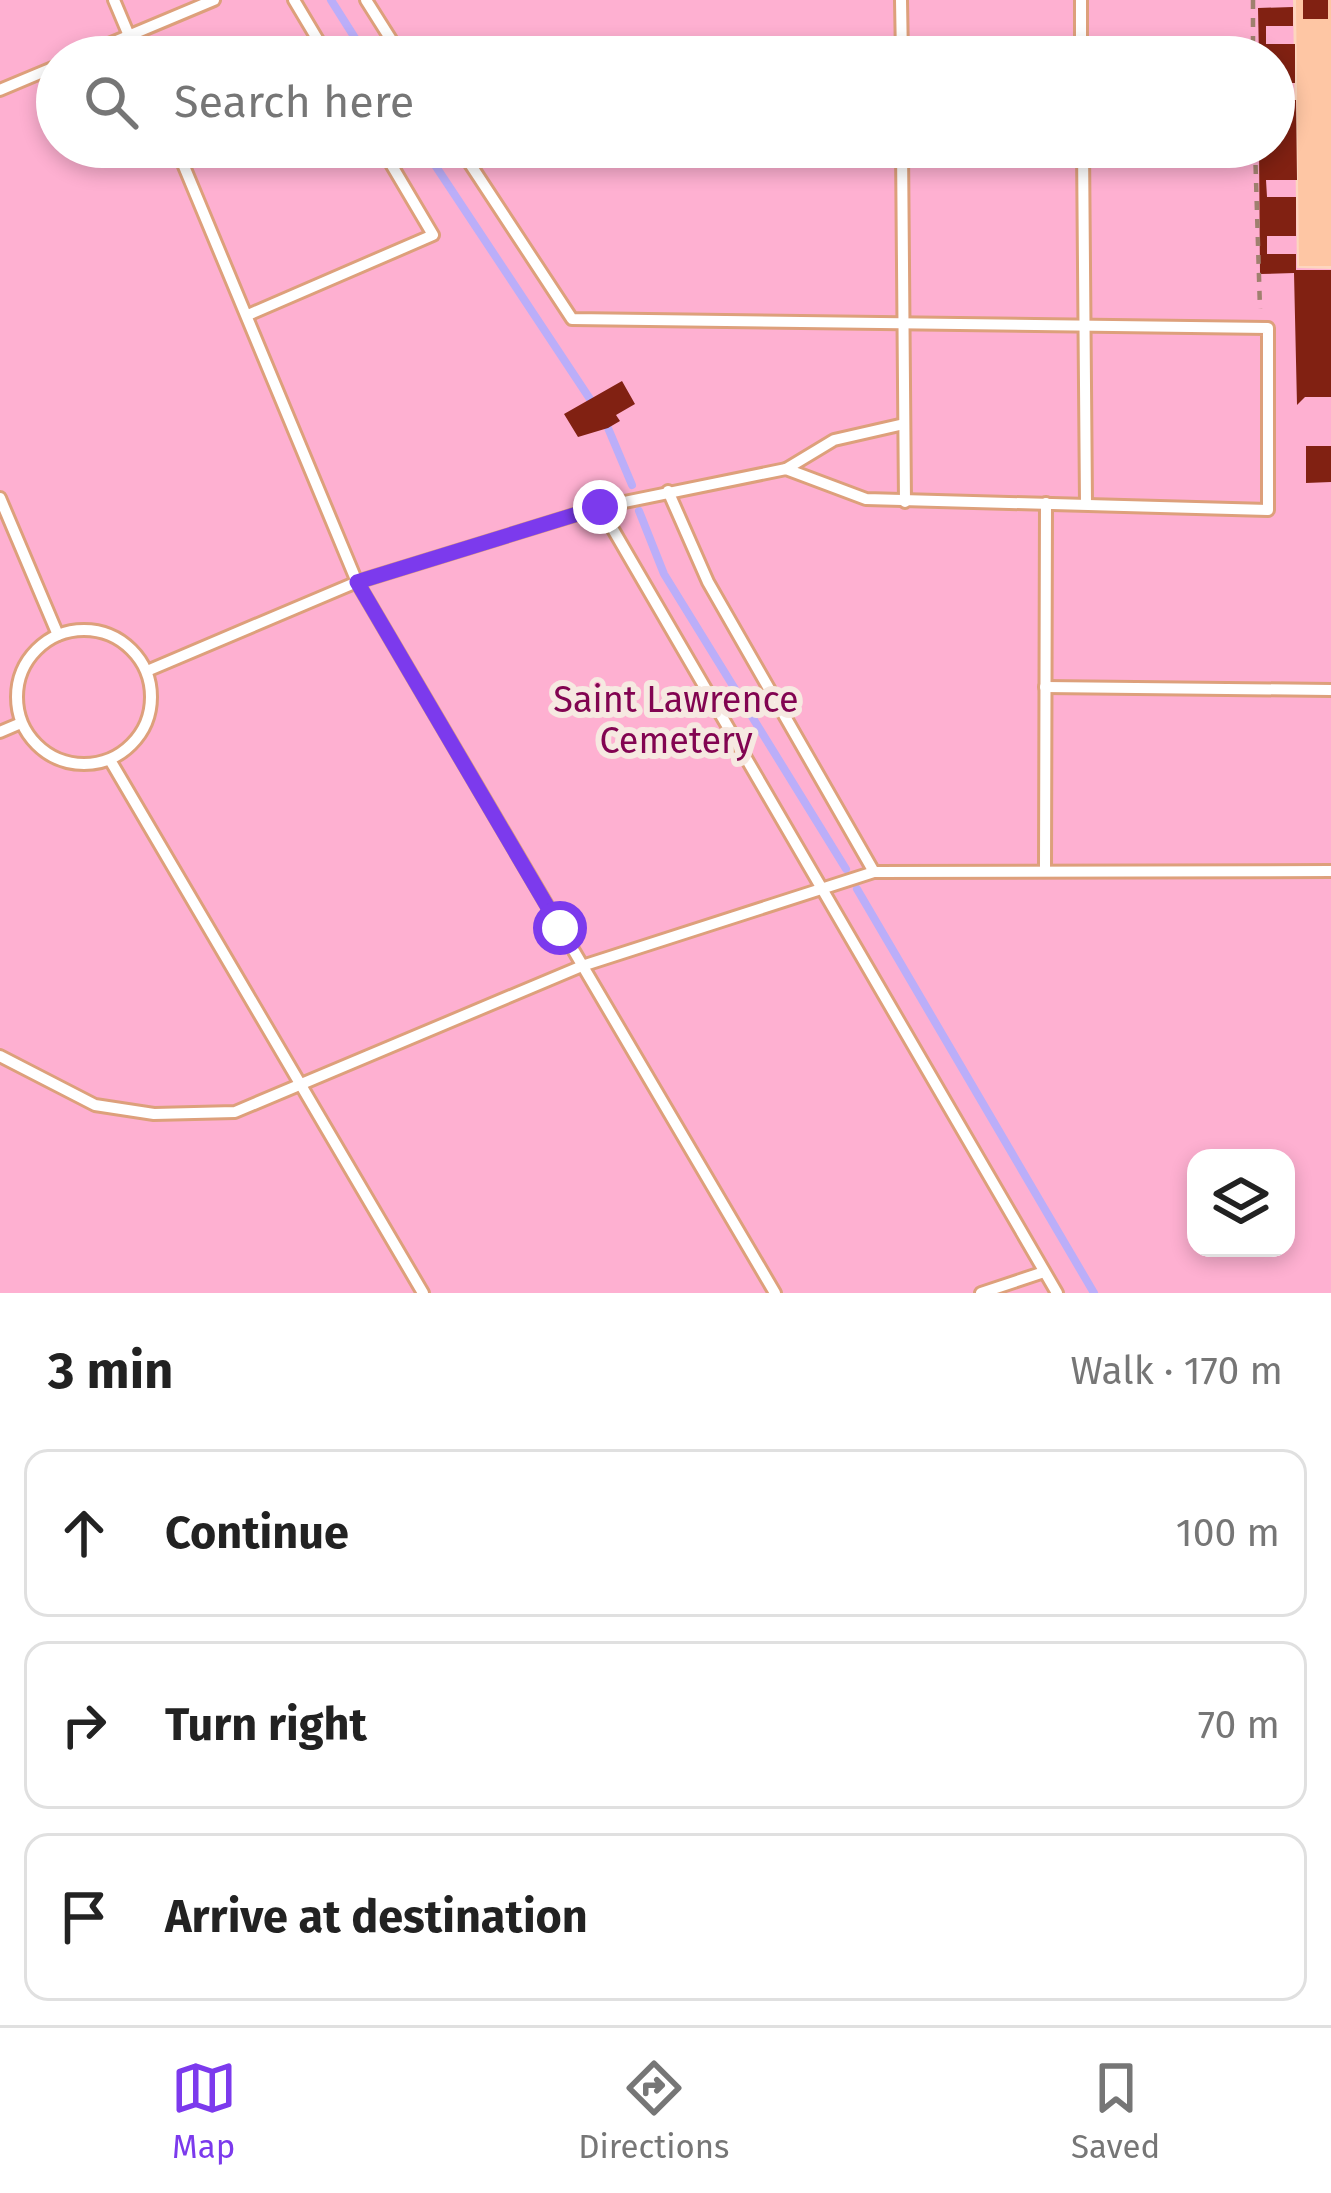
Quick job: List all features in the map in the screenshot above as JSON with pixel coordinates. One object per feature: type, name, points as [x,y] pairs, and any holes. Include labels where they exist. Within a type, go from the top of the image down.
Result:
[{"type":"lane","points":[[114,0],[129,36],[214,0]]},
{"type":"lane","points":[[294,0],[315,36]]},
{"type":"lane","points":[[366,0],[389,36]]},
{"type":"lane","points":[[901,0],[902,36]]},
{"type":"lane","points":[[1081,0],[1082,36]]},
{"type":"lane","points":[[0,90],[36,75]]},
{"type":"lane","points":[[185,168],[357,582],[775,1293]]},
{"type":"lane","points":[[248,315],[433,235],[393,168]]},
{"type":"lane","points":[[474,168],[572,319],[1268,328],[1268,510],[866,499],[786,469]]},
{"type":"lane","points":[[902,168],[905,502]]},
{"type":"lane","points":[[1083,168],[1086,503]]},
{"type":"lane","points":[[147,671],[357,582],[600,507],[786,469],[835,440],[904,424]]},
{"type":"lane","points":[[668,491],[708,581],[874,872]]},
{"type":"lane","points":[[0,499],[58,635]]},
{"type":"lane","points":[[1045,868],[1046,503]]},
{"type":"lane","points":[[600,507],[1057,1293]]},
{"type":"lane","points":[[100,631],[136,653],[147,671],[152,692],[142,733],[110,760],[89,765],[48,755],[21,723],[18,681],[40,646],[58,635],[100,631]]},
{"type":"lane","points":[[1045,687],[1331,690]]},
{"type":"lane","points":[[0,732],[21,723]]},
{"type":"lane","points":[[110,760],[423,1293]]},
{"type":"lane","points":[[0,1056],[95,1105],[154,1114],[235,1112],[582,966],[874,872],[1045,868],[1331,871]]},
{"type":"lane","points":[[981,1293],[1044,1272]]},
{"type":"path","points":[[1253,0],[1253,36]]},
{"type":"path","points":[[1255,168],[1257,301],[1268,328]]},
{"type":"shaded area","points":[[1296,0],[1331,0],[1331,266],[1299,266]]},
{"type":"green space","name":"Saint Lawrence Cemetery","points":[[0,0],[1293,0],[1294,36],[36,36],[36,168],[1295,168],[1295,134],[1297,268],[1331,269],[1331,1293],[0,1293]]},
{"type":"building","points":[[1303,0],[1328,0],[1328,19],[1303,19]]},
{"type":"building","points":[[1293,7],[1293,26],[1266,26],[1266,36],[1259,36],[1258,8]]},
{"type":"building","points":[[1296,100],[1297,180],[1266,180],[1267,197],[1296,197],[1296,236],[1267,236],[1267,254],[1296,254],[1296,270],[1331,270],[1331,397],[1305,397],[1297,405],[1294,273],[1260,274],[1259,168],[1295,168]]},
{"type":"building","points":[[622,381],[635,404],[616,415],[620,421],[608,428],[578,437],[564,414]]},
{"type":"building","points":[[1306,446],[1331,446],[1331,482],[1306,483]]},
{"type":"waterway","points":[[331,0],[354,36]]},
{"type":"waterway","points":[[437,168],[590,399]]},
{"type":"waterway","points":[[608,428],[632,485]]},
{"type":"waterway","points":[[639,511],[664,574],[846,869]]},
{"type":"waterway","points":[[857,889],[1094,1293]]},
{"type":"route","points":[[560,928],[357,582],[600,507]]}]
